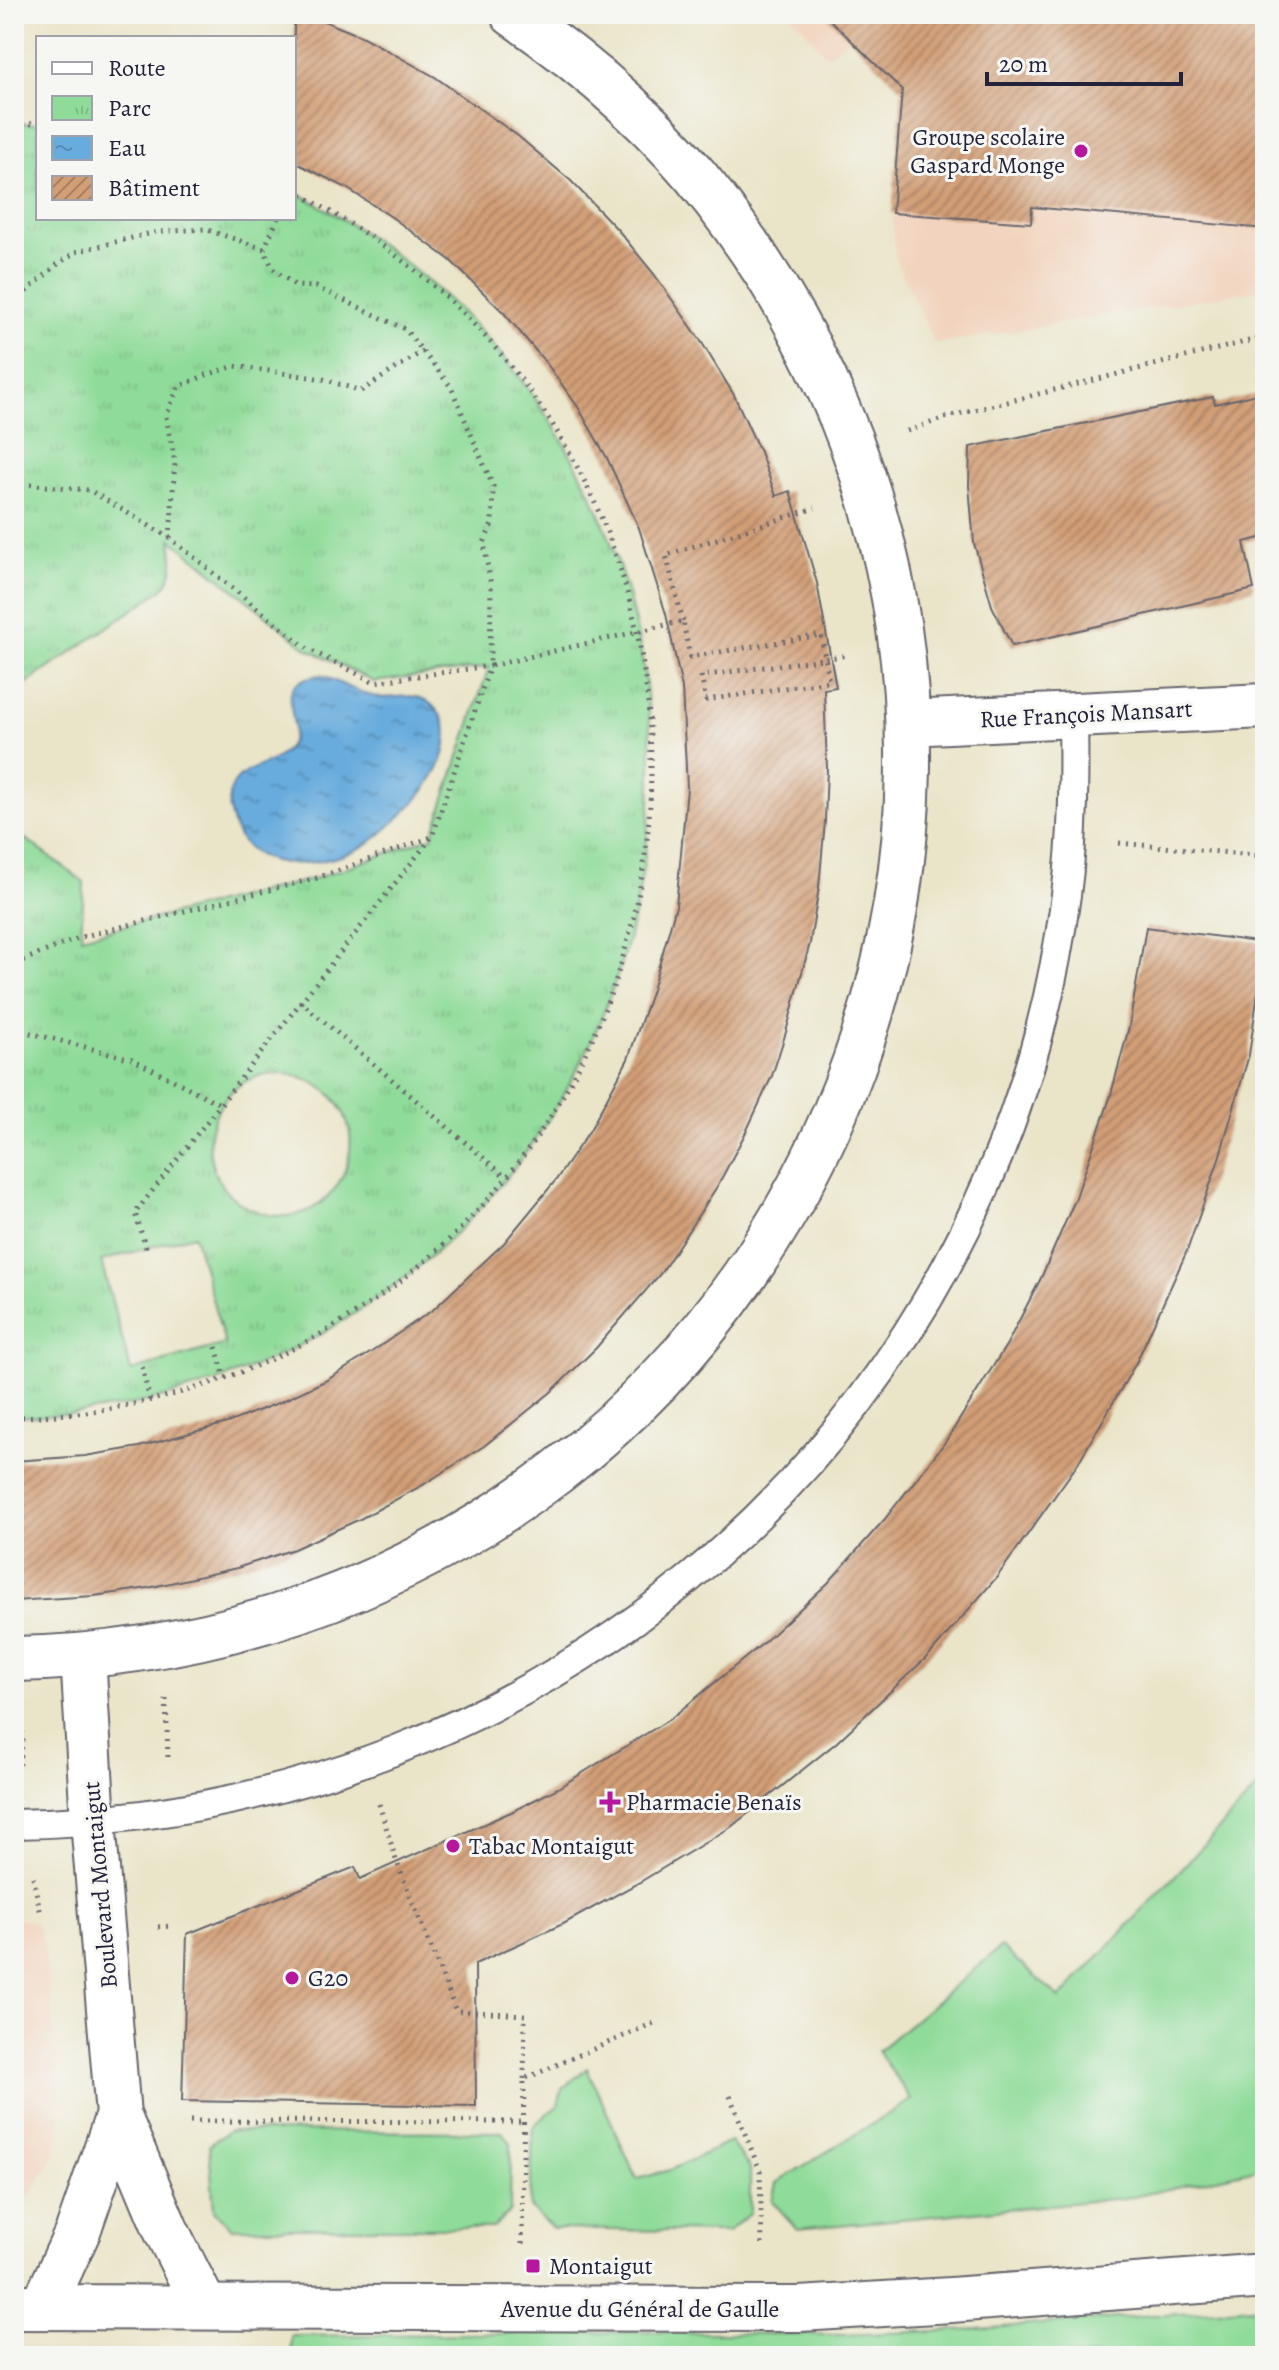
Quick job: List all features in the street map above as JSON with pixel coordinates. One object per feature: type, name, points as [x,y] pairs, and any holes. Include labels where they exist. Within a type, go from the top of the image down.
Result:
[{"type":"street","points":[[14,1659],[83,1656],[163,1645],[256,1624],[343,1594],[402,1568],[494,1517],[578,1456],[627,1412],[691,1346],[732,1295],[783,1219],[831,1126],[868,1028],[882,977],[901,875],[908,723],[904,666],[894,601],[868,492],[840,413],[794,319],[767,274],[712,196],[625,104],[555,44],[513,14]]},
{"type":"street","name":"Rue François Mansart","points":[[908,723],[1265,706]]},
{"type":"street","name":"Boulevard Montaigut","points":[[83,1656],[93,1821],[118,2115],[166,2230],[205,2307]]},
{"type":"street","name":"Boulevard Montaigut","points":[[28,2307],[78,2231],[118,2115]]},
{"type":"street","name":"Avenue du Général de Gaulle","points":[[28,2307],[799,2309],[1265,2276]]},
{"type":"lane","points":[[14,1824],[93,1821],[206,1806],[361,1765],[475,1717],[583,1657],[683,1584],[764,1511],[817,1454],[892,1356],[955,1249],[982,1193],[1020,1092],[1043,1017],[1066,896],[1074,773],[1073,715]]},
{"type":"path","points":[[14,123],[36,124]]},
{"type":"path","points":[[14,1417],[70,1414],[150,1401],[225,1378],[253,1368],[320,1335],[384,1294],[469,1220],[507,1178],[541,1132],[596,1034],[633,927],[647,853],[651,778],[648,703],[636,633],[615,556],[587,487],[550,421],[506,360],[454,305],[397,256],[335,213],[296,192]]},
{"type":"path","points":[[264,249],[277,220]]},
{"type":"path","points":[[14,301],[75,252],[156,232],[205,229],[264,249],[273,269],[296,286],[316,287],[405,329],[451,387],[493,486],[492,524],[484,543],[491,586],[490,666],[432,837],[135,1213],[146,1248]]},
{"type":"path","points":[[894,436],[951,416],[1265,337]]},
{"type":"path","points":[[170,538],[175,462],[166,417],[178,387],[235,366],[323,379],[361,391],[423,351]]},
{"type":"path","points":[[14,483],[89,490],[170,538],[308,649],[374,682],[490,666],[683,621]]},
{"type":"path","points":[[836,657],[821,659],[806,661],[701,676],[706,700],[829,681],[827,666],[824,650],[821,635],[690,657],[666,555],[868,492]]},
{"type":"path","points":[[14,964],[81,937],[317,878],[432,837]]},
{"type":"path","points":[[1116,843],[1265,856]]},
{"type":"path","points":[[301,1002],[507,1178]]},
{"type":"path","points":[[14,1032],[22,1031],[132,1059],[220,1104]]},
{"type":"path","points":[[216,1347],[225,1378]]},
{"type":"path","points":[[142,1367],[150,1401]]},
{"type":"path","points":[[165,1688],[168,1758]]},
{"type":"path","points":[[14,1706],[23,1736],[19,1770]]},
{"type":"path","points":[[378,1799],[396,1860],[456,2011],[525,2015],[522,2244]]},
{"type":"path","points":[[524,2079],[656,2022]]},
{"type":"path","points":[[730,2096],[760,2171],[762,2244]]},
{"type":"path","points":[[190,2121],[523,2122]]},
{"type":"shaded area","name":"Groupe scolaire Gaspard Monge","points":[[790,14],[1265,14],[1265,289],[935,344],[895,259],[892,213],[902,90],[849,38],[827,56]]},
{"type":"shaded area","points":[[14,1918],[35,1923],[44,1943],[60,2089],[59,2134],[54,2156],[32,2193],[20,2202],[14,2202]]},
{"type":"green space","points":[[14,123],[36,124],[36,220],[296,220],[296,192],[352,225],[407,264],[481,332],[503,357],[578,468],[626,588],[649,714],[647,841],[620,966],[570,1084],[496,1190],[399,1282],[312,1339],[218,1381],[118,1407],[14,1417],[14,770],[16,832],[84,882],[81,937],[317,878],[432,837],[489,667],[374,682],[308,649],[171,539],[172,569],[164,588],[14,692]],"holes":[[[282,1073],[303,1078],[332,1097],[347,1120],[350,1145],[345,1171],[331,1193],[311,1209],[286,1216],[256,1211],[235,1199],[219,1181],[210,1151],[214,1120],[230,1093],[243,1083],[258,1076]],[[194,1235],[225,1344],[131,1371],[101,1261]]]},
{"type":"green space","points":[[1265,1780],[1265,2167],[1133,2197],[797,2229],[772,2201],[776,2183],[911,2100],[878,2051],[1001,1947],[1060,1998]]},
{"type":"green space","points":[[587,2068],[637,2179],[670,2170],[730,2142],[750,2168],[750,2213],[728,2232],[553,2229],[530,2208],[533,2128],[558,2106],[562,2089]]},
{"type":"green space","points":[[229,2131],[502,2132],[511,2143],[510,2211],[493,2228],[232,2228],[214,2211],[209,2145]]},
{"type":"green space","points":[[1265,2306],[1265,2356],[291,2356],[291,2336],[652,2332],[844,2335],[977,2329]]},
{"type":"water","points":[[321,675],[356,691],[383,698],[404,696],[427,701],[442,718],[446,733],[445,748],[441,763],[424,791],[369,843],[346,854],[310,863],[273,861],[243,843],[231,818],[230,792],[242,775],[286,750],[294,730],[291,692],[305,679]]},
{"type":"building","points":[[294,14],[307,14],[363,37],[435,77],[518,136],[571,181],[618,230],[654,274],[699,338],[734,395],[776,496],[790,491],[817,583],[836,687],[824,689],[827,767],[825,821],[810,943],[772,1076],[718,1185],[661,1273],[596,1348],[550,1393],[484,1446],[423,1485],[360,1519],[294,1549],[237,1568],[148,1588],[94,1596],[14,1601],[14,1461],[85,1456],[139,1447],[227,1423],[278,1403],[327,1380],[434,1309],[504,1243],[556,1180],[590,1130],[628,1059],[676,906],[687,788],[682,688],[666,614],[639,528],[607,458],[578,407],[504,313],[450,260],[393,218],[345,187],[296,163]]},
{"type":"building","name":"Groupe scolaire Gaspard Monge","points":[[824,14],[1265,14],[1265,229],[1032,207],[1031,223],[892,213],[902,90]]},
{"type":"building","points":[[1265,392],[1265,537],[1244,542],[1254,589],[1012,646],[992,606],[974,543],[969,486],[970,447],[1213,397],[1215,404]]},
{"type":"building","points":[[1146,927],[1265,943],[1249,1055],[1218,1162],[1187,1251],[1136,1363],[1077,1465],[997,1577],[931,1653],[836,1743],[731,1827],[565,1923],[475,1964],[476,2106],[182,2101],[187,1934],[355,1867],[360,1879],[558,1788],[670,1719],[761,1645],[828,1583],[884,1520],[946,1441],[1007,1344],[1041,1278],[1075,1200],[1110,1098],[1129,1027]]},
{"type":"place","name":"Groupe scolaire Gaspard Monge","points":[[1081,151]]},
{"type":"place","name":"Pharmacie Benaïs","points":[[610,1802]]},
{"type":"place","name":"Tabac Montaigut","points":[[453,1846]]},
{"type":"place","name":"G20","points":[[292,1978]]},
{"type":"place","name":"Montaigut","points":[[533,2266]]}]
